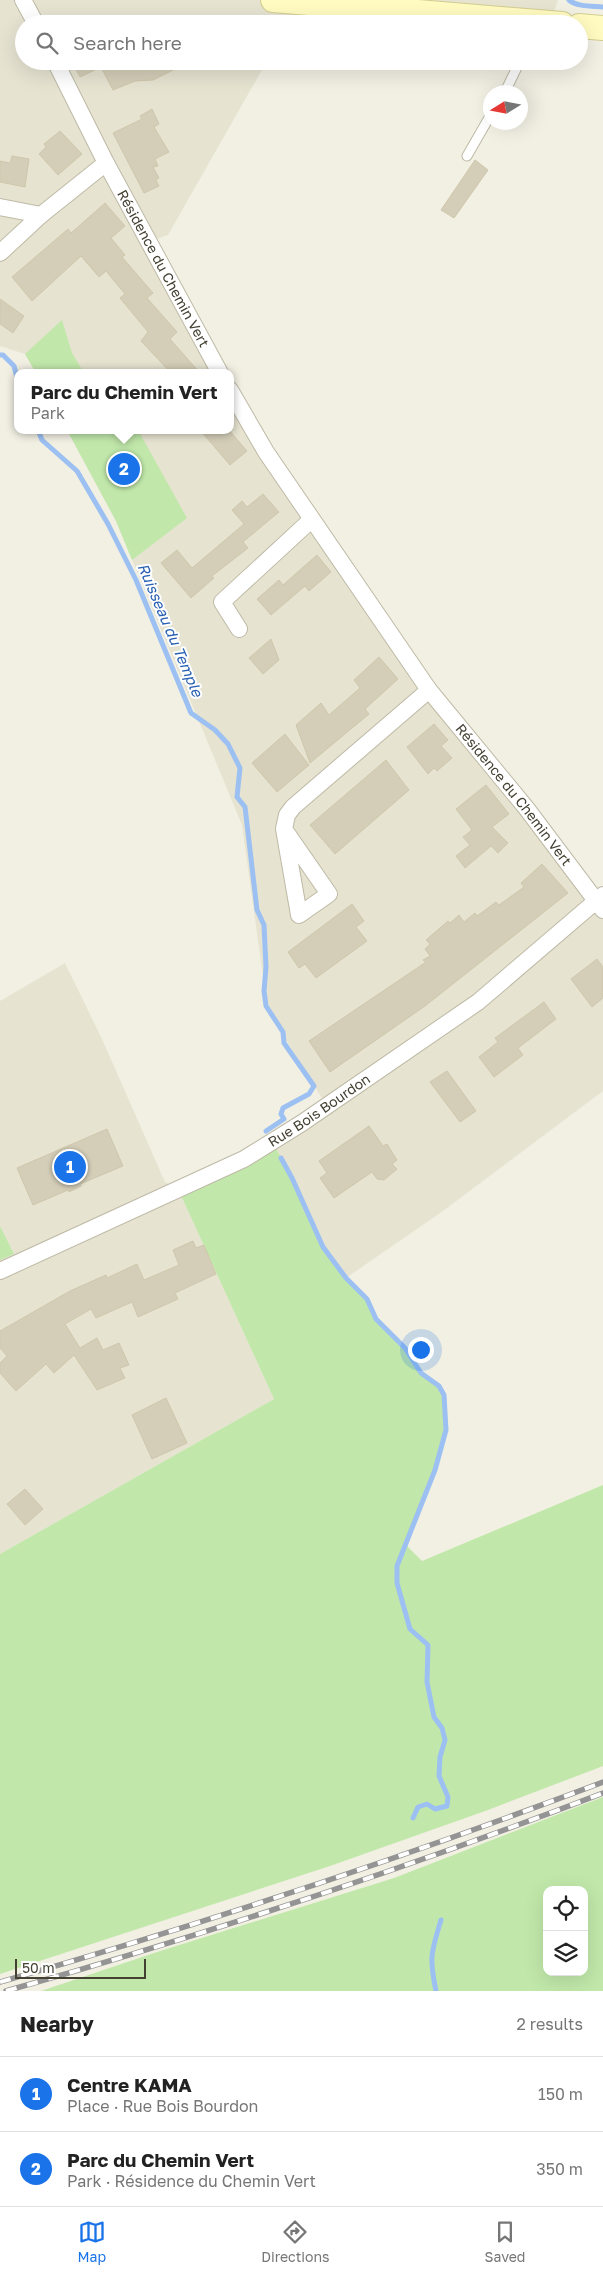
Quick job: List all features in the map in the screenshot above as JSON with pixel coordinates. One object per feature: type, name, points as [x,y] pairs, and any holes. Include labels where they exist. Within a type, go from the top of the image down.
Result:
[{"type":"main road","points":[[274,0],[452,15]]},
{"type":"main road","points":[[588,27],[603,28]]},
{"type":"street","points":[[23,0],[31,15]]},
{"type":"street","name":"Résidence du Chemin Vert","points":[[60,70],[106,163],[218,369]]},
{"type":"street","points":[[0,253],[41,215],[106,163]]},
{"type":"street","points":[[0,207],[41,215]]},
{"type":"street","name":"Résidence du Chemin Vert","points":[[234,397],[266,452],[311,520],[429,690],[601,902]]},
{"type":"street","points":[[239,629],[222,602],[311,520]]},
{"type":"street","points":[[284,829],[287,815],[293,807],[429,690]]},
{"type":"street","name":"Rue Bois Bourdon","points":[[0,1271],[244,1159],[302,1123],[478,1002],[601,902]]},
{"type":"lane","points":[[508,85],[516,70]]},
{"type":"lane","points":[[467,156],[483,128]]},
{"type":"shaded area","points":[[0,0],[558,0],[553,15],[455,15],[301,2],[293,15],[15,15],[15,70],[262,70],[168,235],[148,242],[218,369],[34,369],[25,354],[0,346]]},
{"type":"shaded area","points":[[234,396],[311,520],[603,910],[603,1091],[443,1211],[346,1278],[323,1247],[292,1178],[272,1141],[326,1105],[275,1022],[267,1005],[242,825],[116,521],[69,434],[234,434]]},
{"type":"shaded area","points":[[65,963],[102,1039],[165,1182],[178,1189],[274,1399],[0,1554],[0,1260],[13,1254],[0,1226],[0,1001]]},
{"type":"green space","points":[[62,320],[72,353],[82,369],[34,369],[25,354]]},
{"type":"green space","points":[[69,434],[140,434],[187,518],[132,560],[116,521]]},
{"type":"green space","points":[[272,1141],[292,1178],[323,1247],[346,1278],[367,1299],[376,1319],[405,1348],[421,1373],[439,1386],[444,1395],[446,1430],[435,1470],[406,1545],[422,1561],[603,1485],[603,1766],[488,1810],[330,1866],[0,1974],[0,1554],[274,1399],[178,1189]]},
{"type":"green space","points":[[0,1226],[14,1254],[0,1260]]},
{"type":"green space","points":[[603,1797],[603,1991],[41,1991],[160,1951],[394,1878]]},
{"type":"building","points":[[76,70],[95,70],[80,77]]},
{"type":"building","points":[[103,70],[173,70],[153,80],[135,81],[113,90]]},
{"type":"building","points":[[152,109],[159,124],[154,127],[169,152],[155,159],[158,166],[153,167],[159,178],[156,180],[159,186],[144,193],[113,133],[142,119],[140,116]]},
{"type":"building","points":[[60,131],[82,154],[58,175],[39,154],[46,147],[44,144]]},
{"type":"building","points":[[12,156],[29,159],[25,187],[0,182],[0,161],[10,163]]},
{"type":"building","points":[[475,160],[488,170],[454,218],[441,210]]},
{"type":"building","points":[[105,203],[125,226],[111,238],[125,255],[122,257],[153,293],[147,298],[177,332],[170,339],[196,369],[167,369],[141,341],[148,332],[120,298],[125,294],[106,271],[99,277],[81,256],[32,301],[12,277],[68,229],[71,233]]},
{"type":"building","points":[[0,299],[24,316],[13,333],[0,324]]},
{"type":"building","points":[[203,434],[232,434],[247,451],[230,465]]},
{"type":"building","points":[[263,494],[279,512],[243,542],[248,548],[212,576],[214,578],[191,598],[161,563],[177,550],[192,568],[244,524],[232,510],[242,501],[247,507]]},
{"type":"building","points":[[317,555],[331,572],[309,591],[305,586],[271,615],[257,599],[279,580],[283,585]]},
{"type":"building","points":[[271,639],[279,660],[263,674],[249,658]]},
{"type":"building","points":[[379,657],[398,679],[365,709],[369,714],[310,763],[296,725],[321,703],[329,715],[360,688],[354,680]]},
{"type":"building","points":[[434,724],[448,740],[441,746],[452,758],[437,771],[434,768],[428,774],[407,747]]},
{"type":"building","points":[[285,734],[309,765],[277,792],[252,763]]},
{"type":"building","points":[[386,760],[409,790],[335,854],[310,825]]},
{"type":"building","points":[[486,785],[509,814],[492,827],[508,843],[498,853],[491,846],[465,868],[456,856],[470,845],[463,837],[472,830],[456,809]]},
{"type":"building","points":[[542,864],[568,893],[425,1006],[330,1072],[309,1041],[426,962],[423,960],[430,956],[425,949],[430,944],[426,940],[448,921],[450,923],[459,915],[464,922],[475,913],[477,916],[496,902],[499,905],[524,887],[521,883]]},
{"type":"building","points":[[352,904],[364,921],[356,927],[367,941],[316,978],[305,964],[299,968],[288,952]]},
{"type":"building","points":[[597,959],[603,967],[603,998],[592,1007],[571,979]]},
{"type":"building","points":[[544,1002],[556,1019],[518,1048],[523,1055],[494,1077],[479,1057],[498,1042],[495,1038]]},
{"type":"building","points":[[447,1071],[476,1111],[460,1122],[430,1082]]},
{"type":"building","points":[[369,1126],[383,1146],[387,1144],[397,1160],[392,1164],[397,1169],[384,1180],[377,1179],[372,1172],[334,1198],[320,1178],[327,1173],[319,1161]]},
{"type":"building","points":[[107,1129],[123,1166],[80,1184],[81,1186],[69,1192],[68,1190],[33,1205],[17,1168]]},
{"type":"building","points":[[193,1241],[196,1248],[204,1245],[216,1274],[175,1293],[178,1299],[138,1317],[132,1302],[96,1318],[91,1309],[65,1324],[80,1348],[97,1338],[103,1350],[119,1343],[129,1365],[120,1368],[125,1378],[97,1390],[74,1355],[54,1373],[46,1364],[16,1391],[0,1373],[0,1363],[7,1356],[0,1348],[0,1331],[70,1291],[106,1275],[107,1278],[137,1264],[144,1280],[179,1265],[173,1250]]},
{"type":"building","points":[[166,1398],[187,1443],[152,1459],[132,1415]]},
{"type":"building","points":[[25,1489],[43,1509],[25,1525],[7,1504]]},
{"type":"waterway","points":[[569,0],[581,5],[603,7]]},
{"type":"waterway","name":"Ruisseau du Temple","points":[[0,355],[3,355],[15,369]]},
{"type":"waterway","name":"Ruisseau du Temple","points":[[40,434],[42,440],[77,471],[108,524],[136,580],[191,713],[215,730],[228,744],[240,768],[237,797],[245,807],[257,910],[264,925],[266,967],[264,991],[266,1006],[283,1032],[284,1043],[314,1086],[309,1094],[283,1108],[281,1114],[284,1119],[266,1131]]},
{"type":"waterway","name":"Ruisseau du Temple","points":[[281,1158],[323,1247],[346,1278],[367,1299],[376,1319],[405,1348],[421,1373],[439,1386],[444,1395],[446,1430],[435,1470],[397,1566],[397,1583],[410,1629],[428,1645],[427,1682],[434,1717],[442,1728],[445,1740],[440,1757],[439,1776],[448,1797],[447,1806],[435,1809],[427,1804],[418,1807],[413,1818]]},
{"type":"waterway","name":"Ruisseau du Temple","points":[[436,1991],[432,1970],[432,1955],[441,1920]]},
{"type":"railway","points":[[0,1982],[152,1937],[304,1888],[454,1837],[603,1782]]},
{"type":"railway","points":[[6,1991],[157,1947],[307,1899],[455,1848],[603,1793]]},
{"type":"place","name":"Parc du Chemin Vert","points":[[124,469]]},
{"type":"place","name":"Centre KAMA","points":[[70,1167]]}]
